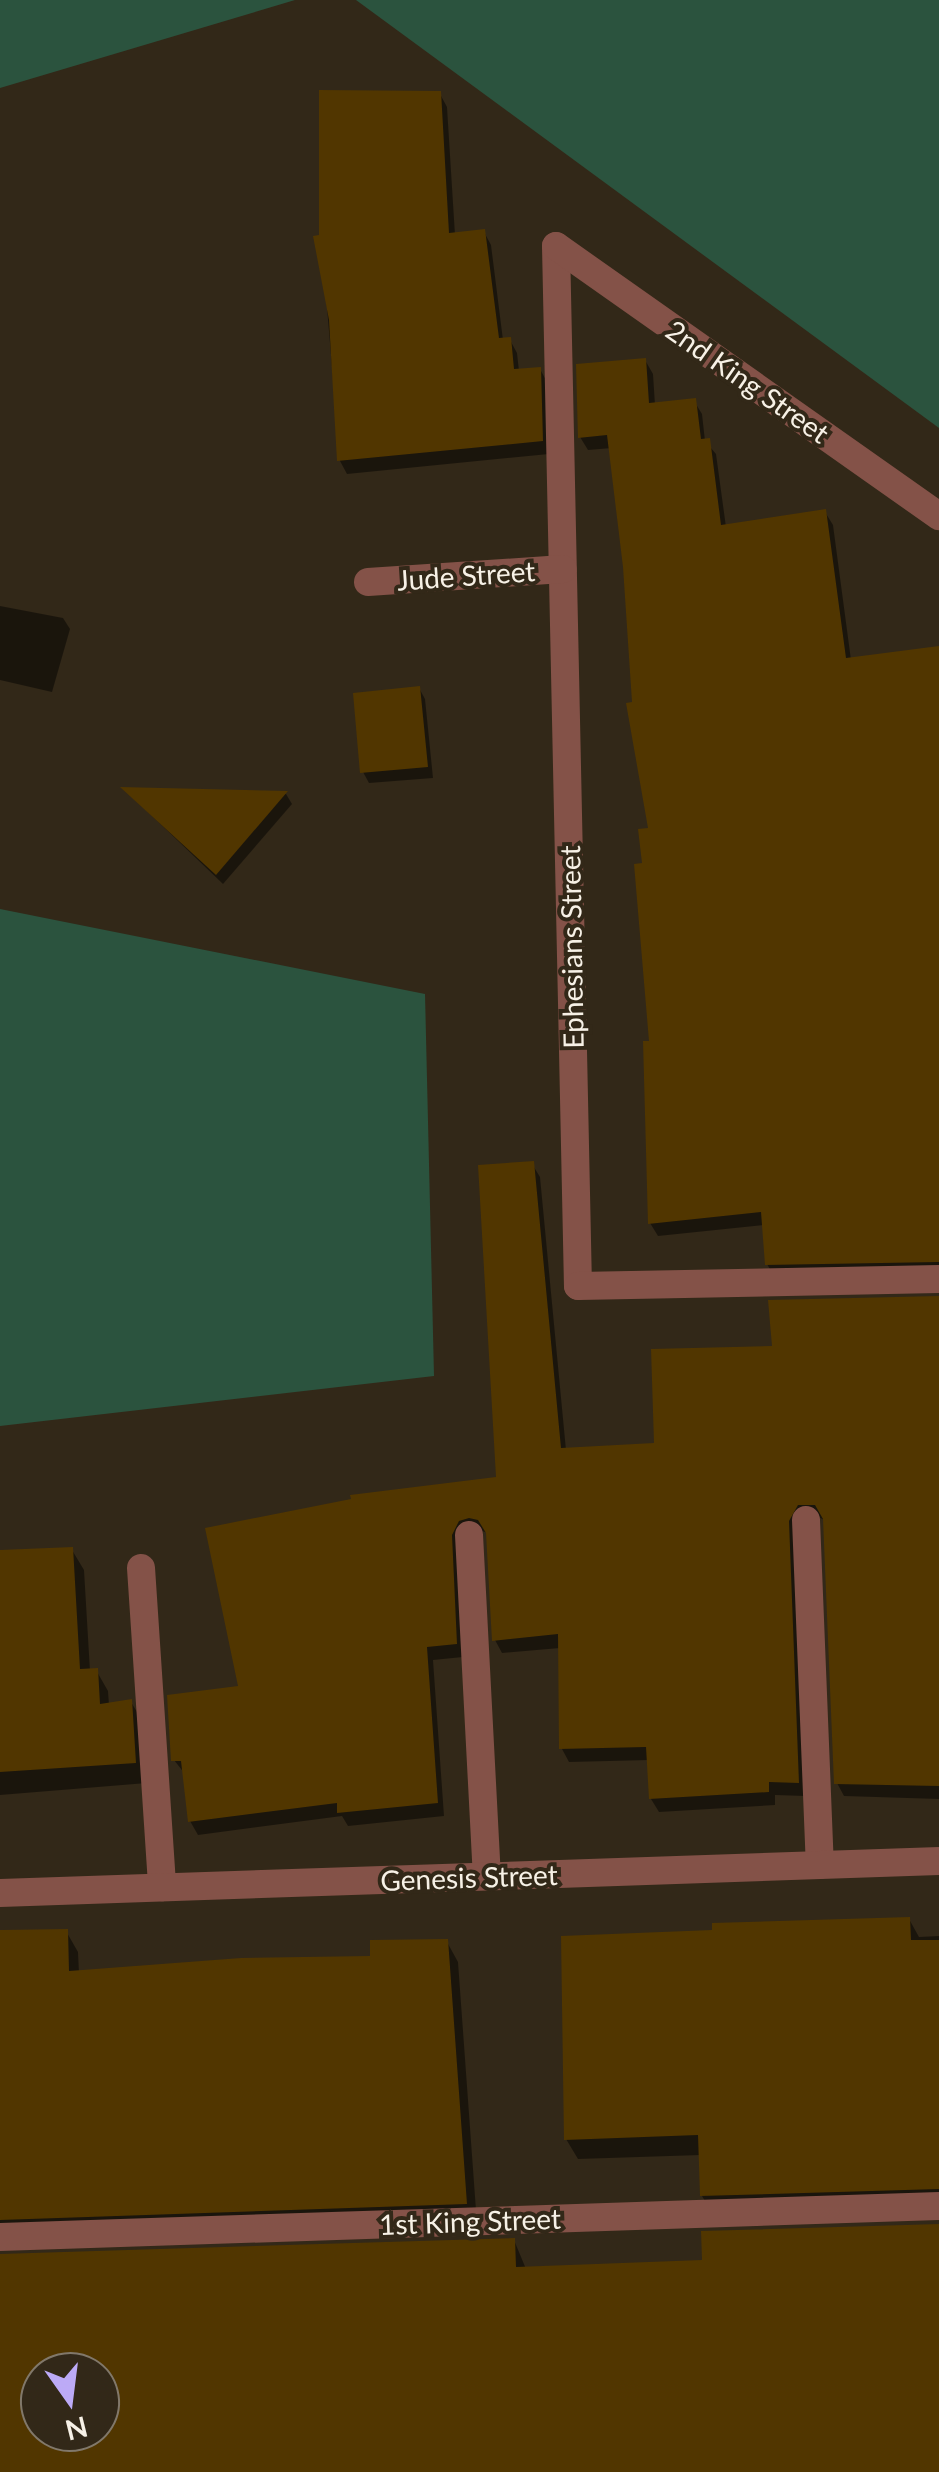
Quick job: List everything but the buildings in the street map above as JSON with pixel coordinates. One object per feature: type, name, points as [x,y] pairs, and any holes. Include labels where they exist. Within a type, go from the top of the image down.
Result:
[{"type":"street","name":"2nd King Street","points":[[556,246],[939,516]]},
{"type":"street","name":"Ephesians Street","points":[[556,246],[578,1286],[939,1279]]},
{"type":"street","name":"Jude Street","points":[[368,582],[563,569]]},
{"type":"street","points":[[806,1520],[820,1865]]},
{"type":"street","points":[[469,1535],[488,1876]]},
{"type":"street","points":[[141,1568],[162,1887]]},
{"type":"street","name":"Genesis Street","points":[[0,1893],[939,1861]]},
{"type":"street","name":"1st King Street","points":[[0,2236],[939,2206]]},
{"type":"green space","points":[[0,0],[295,0],[0,88]]},
{"type":"green space","points":[[356,0],[939,0],[939,428]]},
{"type":"green space","points":[[0,909],[425,994],[434,1376],[0,1426]]}]
